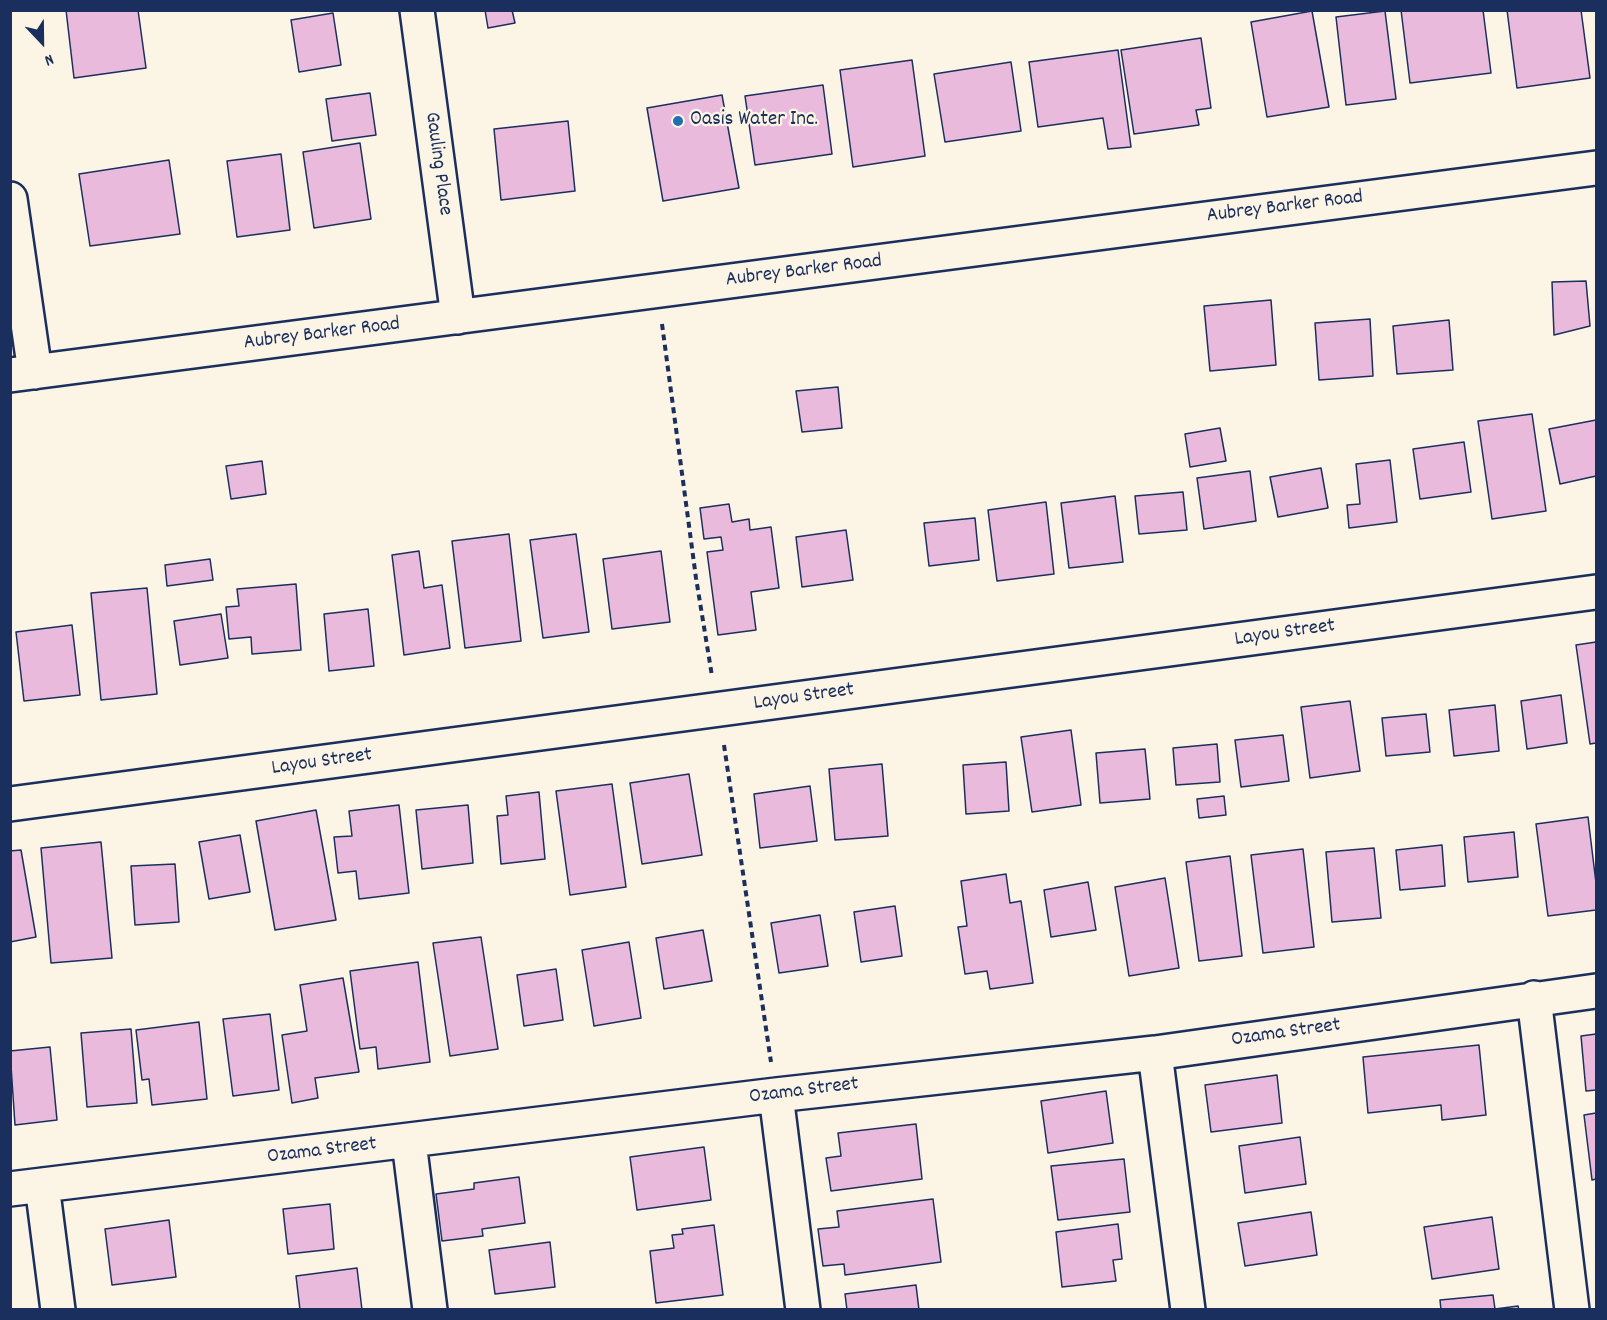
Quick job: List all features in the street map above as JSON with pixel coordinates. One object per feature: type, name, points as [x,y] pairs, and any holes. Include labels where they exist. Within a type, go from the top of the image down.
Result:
[{"type":"street","name":"Gauling Place","points":[[417,10],[458,317]]},
{"type":"street","name":"Aubrey Barker Road","points":[[22,374],[1596,168]]},
{"type":"street","points":[[10,199],[22,374]]},
{"type":"street","name":"Layou Street","points":[[10,804],[1596,592]]},
{"type":"street","name":"Ozama Street","points":[[10,1189],[409,1142],[776,1095],[1155,1053],[1596,991]]},
{"type":"street","points":[[1534,998],[1572,1310]]},
{"type":"street","points":[[1155,1053],[1188,1310]]},
{"type":"street","points":[[776,1095],[803,1310]]},
{"type":"street","points":[[409,1142],[430,1310]]},
{"type":"street","points":[[42,1185],[58,1310]]},
{"type":"path","points":[[657,291],[696,578],[776,1095]]},
{"type":"building","points":[[66,10],[138,10],[146,68],[74,78]]},
{"type":"building","points":[[485,10],[512,10],[515,23],[488,28]]},
{"type":"building","points":[[1401,10],[1483,10],[1491,73],[1410,83]]},
{"type":"building","points":[[1507,10],[1581,10],[1590,78],[1517,88]]},
{"type":"building","points":[[1312,11],[1329,107],[1267,117],[1251,22]]},
{"type":"building","points":[[1385,11],[1396,99],[1346,105],[1336,17]]},
{"type":"building","points":[[333,13],[341,65],[299,72],[291,20]]},
{"type":"building","points":[[1201,38],[1211,108],[1196,110],[1199,125],[1134,134],[1121,50]]},
{"type":"building","points":[[1118,50],[1131,147],[1108,149],[1103,118],[1038,127],[1029,62]]},
{"type":"building","points":[[912,60],[925,156],[853,167],[840,70]]},
{"type":"building","points":[[1011,62],[1021,131],[945,142],[934,74]]},
{"type":"building","points":[[823,85],[832,154],[755,165],[745,96]]},
{"type":"building","points":[[370,93],[376,135],[332,141],[326,99]]},
{"type":"building","points":[[722,95],[739,188],[663,201],[647,108]]},
{"type":"building","points":[[568,121],[575,191],[501,200],[494,129]]},
{"type":"building","points":[[360,143],[371,219],[314,228],[303,152]]},
{"type":"building","points":[[281,154],[290,230],[237,237],[227,161]]},
{"type":"building","points":[[169,160],[180,234],[90,246],[79,174]]},
{"type":"building","points":[[1586,281],[1590,326],[1554,335],[1552,282]]},
{"type":"building","points":[[1271,300],[1276,365],[1210,371],[1204,306]]},
{"type":"building","points":[[1370,319],[1373,376],[1319,380],[1315,323]]},
{"type":"building","points":[[1449,320],[1453,370],[1397,374],[1393,326]]},
{"type":"building","points":[[838,387],[842,428],[802,432],[796,391]]},
{"type":"building","points":[[1532,414],[1546,511],[1492,519],[1478,421]]},
{"type":"building","points":[[1596,420],[1596,476],[1560,484],[1549,429]]},
{"type":"building","points":[[1220,428],[1226,461],[1190,467],[1185,434]]},
{"type":"building","points":[[1464,442],[1471,492],[1420,499],[1413,449]]},
{"type":"building","points":[[1390,460],[1397,522],[1349,528],[1347,505],[1360,504],[1356,464]]},
{"type":"building","points":[[262,461],[266,494],[231,499],[226,466]]},
{"type":"building","points":[[1321,468],[1328,508],[1278,517],[1270,477]]},
{"type":"building","points":[[1250,471],[1256,521],[1204,529],[1197,478]]},
{"type":"building","points":[[1183,492],[1187,530],[1139,534],[1135,496]]},
{"type":"building","points":[[1115,496],[1123,562],[1069,568],[1061,503]]},
{"type":"building","points":[[1046,502],[1054,574],[997,581],[988,510]]},
{"type":"building","points":[[729,504],[732,522],[749,519],[750,530],[771,527],[779,588],[751,592],[756,630],[718,635],[707,552],[723,550],[721,537],[704,539],[700,508]]},
{"type":"building","points":[[975,518],[979,560],[929,566],[924,523]]},
{"type":"building","points":[[846,530],[853,580],[802,587],[796,537]]},
{"type":"building","points":[[509,534],[521,641],[465,648],[452,541]]},
{"type":"building","points":[[576,534],[589,632],[543,638],[530,540]]},
{"type":"building","points":[[419,551],[424,588],[442,585],[450,648],[404,655],[392,555]]},
{"type":"building","points":[[661,551],[670,622],[612,629],[603,559]]},
{"type":"building","points":[[210,559],[213,580],[167,586],[165,565]]},
{"type":"building","points":[[296,584],[301,650],[252,654],[251,637],[229,639],[226,607],[239,606],[237,589]]},
{"type":"building","points":[[147,588],[157,694],[101,700],[91,593]]},
{"type":"building","points":[[368,609],[374,666],[329,671],[324,614]]},
{"type":"building","points":[[221,614],[228,658],[180,665],[174,621]]},
{"type":"building","points":[[72,625],[80,695],[24,701],[16,632]]},
{"type":"building","points":[[1596,642],[1596,743],[1590,744],[1576,645]]},
{"type":"building","points":[[1561,695],[1567,743],[1527,749],[1521,701]]},
{"type":"building","points":[[1350,701],[1360,771],[1310,778],[1301,707]]},
{"type":"building","points":[[1495,705],[1499,751],[1454,756],[1449,710]]},
{"type":"building","points":[[1426,714],[1430,752],[1386,756],[1382,718]]},
{"type":"building","points":[[1071,730],[1081,805],[1032,812],[1021,737]]},
{"type":"building","points":[[1283,735],[1289,781],[1241,787],[1235,740]]},
{"type":"building","points":[[1217,744],[1220,782],[1176,785],[1173,748]]},
{"type":"building","points":[[1145,749],[1150,799],[1100,803],[1096,753]]},
{"type":"building","points":[[1006,762],[1009,811],[966,814],[963,765]]},
{"type":"building","points":[[882,764],[888,836],[835,840],[829,769]]},
{"type":"building","points":[[689,774],[702,855],[642,864],[630,783]]},
{"type":"building","points":[[612,784],[626,887],[570,895],[556,791]]},
{"type":"building","points":[[810,786],[817,841],[760,848],[754,794]]},
{"type":"building","points":[[539,792],[545,859],[501,864],[497,816],[508,815],[506,796]]},
{"type":"building","points":[[1224,796],[1226,815],[1199,818],[1197,799]]},
{"type":"building","points":[[399,805],[409,893],[359,899],[356,871],[338,873],[334,837],[352,836],[349,811]]},
{"type":"building","points":[[468,805],[473,863],[422,869],[416,810]]},
{"type":"building","points":[[316,810],[336,920],[275,930],[256,821]]},
{"type":"building","points":[[1588,817],[1596,883],[1596,910],[1548,916],[1536,824]]},
{"type":"building","points":[[1514,832],[1518,877],[1468,882],[1464,837]]},
{"type":"building","points":[[240,835],[250,892],[209,899],[199,842]]},
{"type":"building","points":[[101,842],[112,958],[51,963],[41,848]]},
{"type":"building","points":[[1442,845],[1445,886],[1400,890],[1396,850]]},
{"type":"building","points":[[1374,848],[1381,918],[1332,922],[1326,852]]},
{"type":"building","points":[[1303,849],[1314,947],[1263,953],[1251,855]]},
{"type":"building","points":[[21,850],[36,937],[10,942],[10,851]]},
{"type":"building","points":[[1230,856],[1242,956],[1199,961],[1186,862]]},
{"type":"building","points":[[175,864],[179,922],[135,925],[131,866]]},
{"type":"building","points":[[1006,874],[1010,903],[1021,901],[1033,983],[990,989],[987,971],[965,974],[958,927],[967,926],[961,881]]},
{"type":"building","points":[[1165,878],[1179,968],[1129,976],[1115,887]]},
{"type":"building","points":[[1088,882],[1096,930],[1051,937],[1044,890]]},
{"type":"building","points":[[895,906],[902,956],[861,962],[854,912]]},
{"type":"building","points":[[820,915],[828,966],[779,973],[771,923]]},
{"type":"building","points":[[703,930],[712,981],[664,989],[656,938]]},
{"type":"building","points":[[481,937],[498,1049],[450,1056],[433,943]]},
{"type":"building","points":[[629,942],[641,1018],[594,1026],[582,950]]},
{"type":"building","points":[[418,962],[430,1062],[378,1069],[376,1047],[360,1049],[350,971]]},
{"type":"building","points":[[556,969],[563,1020],[524,1026],[517,975]]},
{"type":"building","points":[[343,978],[359,1072],[315,1078],[318,1098],[292,1103],[282,1035],[307,1031],[300,985]]},
{"type":"building","points":[[270,1014],[279,1090],[233,1096],[223,1019]]},
{"type":"building","points":[[199,1022],[207,1099],[152,1105],[149,1079],[142,1080],[136,1030]]},
{"type":"building","points":[[131,1029],[137,1103],[87,1107],[81,1033]]},
{"type":"building","points":[[1596,1034],[1596,1090],[1586,1091],[1581,1036]]},
{"type":"building","points":[[1479,1045],[1486,1115],[1442,1120],[1441,1105],[1368,1113],[1363,1057]]},
{"type":"building","points":[[50,1047],[57,1120],[15,1125],[10,1051]]},
{"type":"building","points":[[1277,1075],[1282,1123],[1211,1132],[1205,1085]]},
{"type":"building","points":[[1106,1091],[1113,1143],[1048,1153],[1041,1101]]},
{"type":"building","points":[[1596,1113],[1596,1179],[1592,1180],[1584,1115]]},
{"type":"building","points":[[916,1124],[922,1179],[831,1191],[826,1158],[841,1156],[838,1133]]},
{"type":"building","points":[[1300,1137],[1306,1184],[1245,1193],[1239,1146]]},
{"type":"building","points":[[704,1147],[711,1200],[637,1210],[630,1157]]},
{"type":"building","points":[[1124,1159],[1130,1212],[1058,1220],[1051,1166]]},
{"type":"building","points":[[519,1177],[525,1223],[482,1229],[483,1236],[442,1241],[436,1194],[474,1189],[474,1183]]},
{"type":"building","points":[[933,1199],[941,1262],[845,1275],[844,1264],[823,1266],[818,1229],[839,1227],[837,1211]]},
{"type":"building","points":[[330,1204],[334,1249],[288,1254],[283,1209]]},
{"type":"building","points":[[1311,1212],[1317,1255],[1245,1266],[1238,1223]]},
{"type":"building","points":[[1492,1217],[1499,1269],[1432,1279],[1424,1227]]},
{"type":"building","points":[[169,1220],[176,1277],[112,1285],[105,1229]]},
{"type":"building","points":[[1118,1224],[1122,1259],[1113,1260],[1116,1281],[1062,1287],[1056,1232]]},
{"type":"building","points":[[714,1225],[723,1295],[656,1303],[650,1251],[674,1248],[672,1235],[683,1234],[682,1229]]},
{"type":"building","points":[[550,1242],[555,1287],[495,1294],[489,1250]]},
{"type":"building","points":[[357,1268],[362,1310],[300,1310],[296,1276]]},
{"type":"building","points":[[916,1285],[919,1310],[847,1310],[845,1294]]},
{"type":"building","points":[[1493,1295],[1495,1309],[1518,1306],[1519,1310],[1441,1310],[1440,1300]]},
{"type":"place","name":"Oasis Water Inc.","points":[[678,121]]}]
